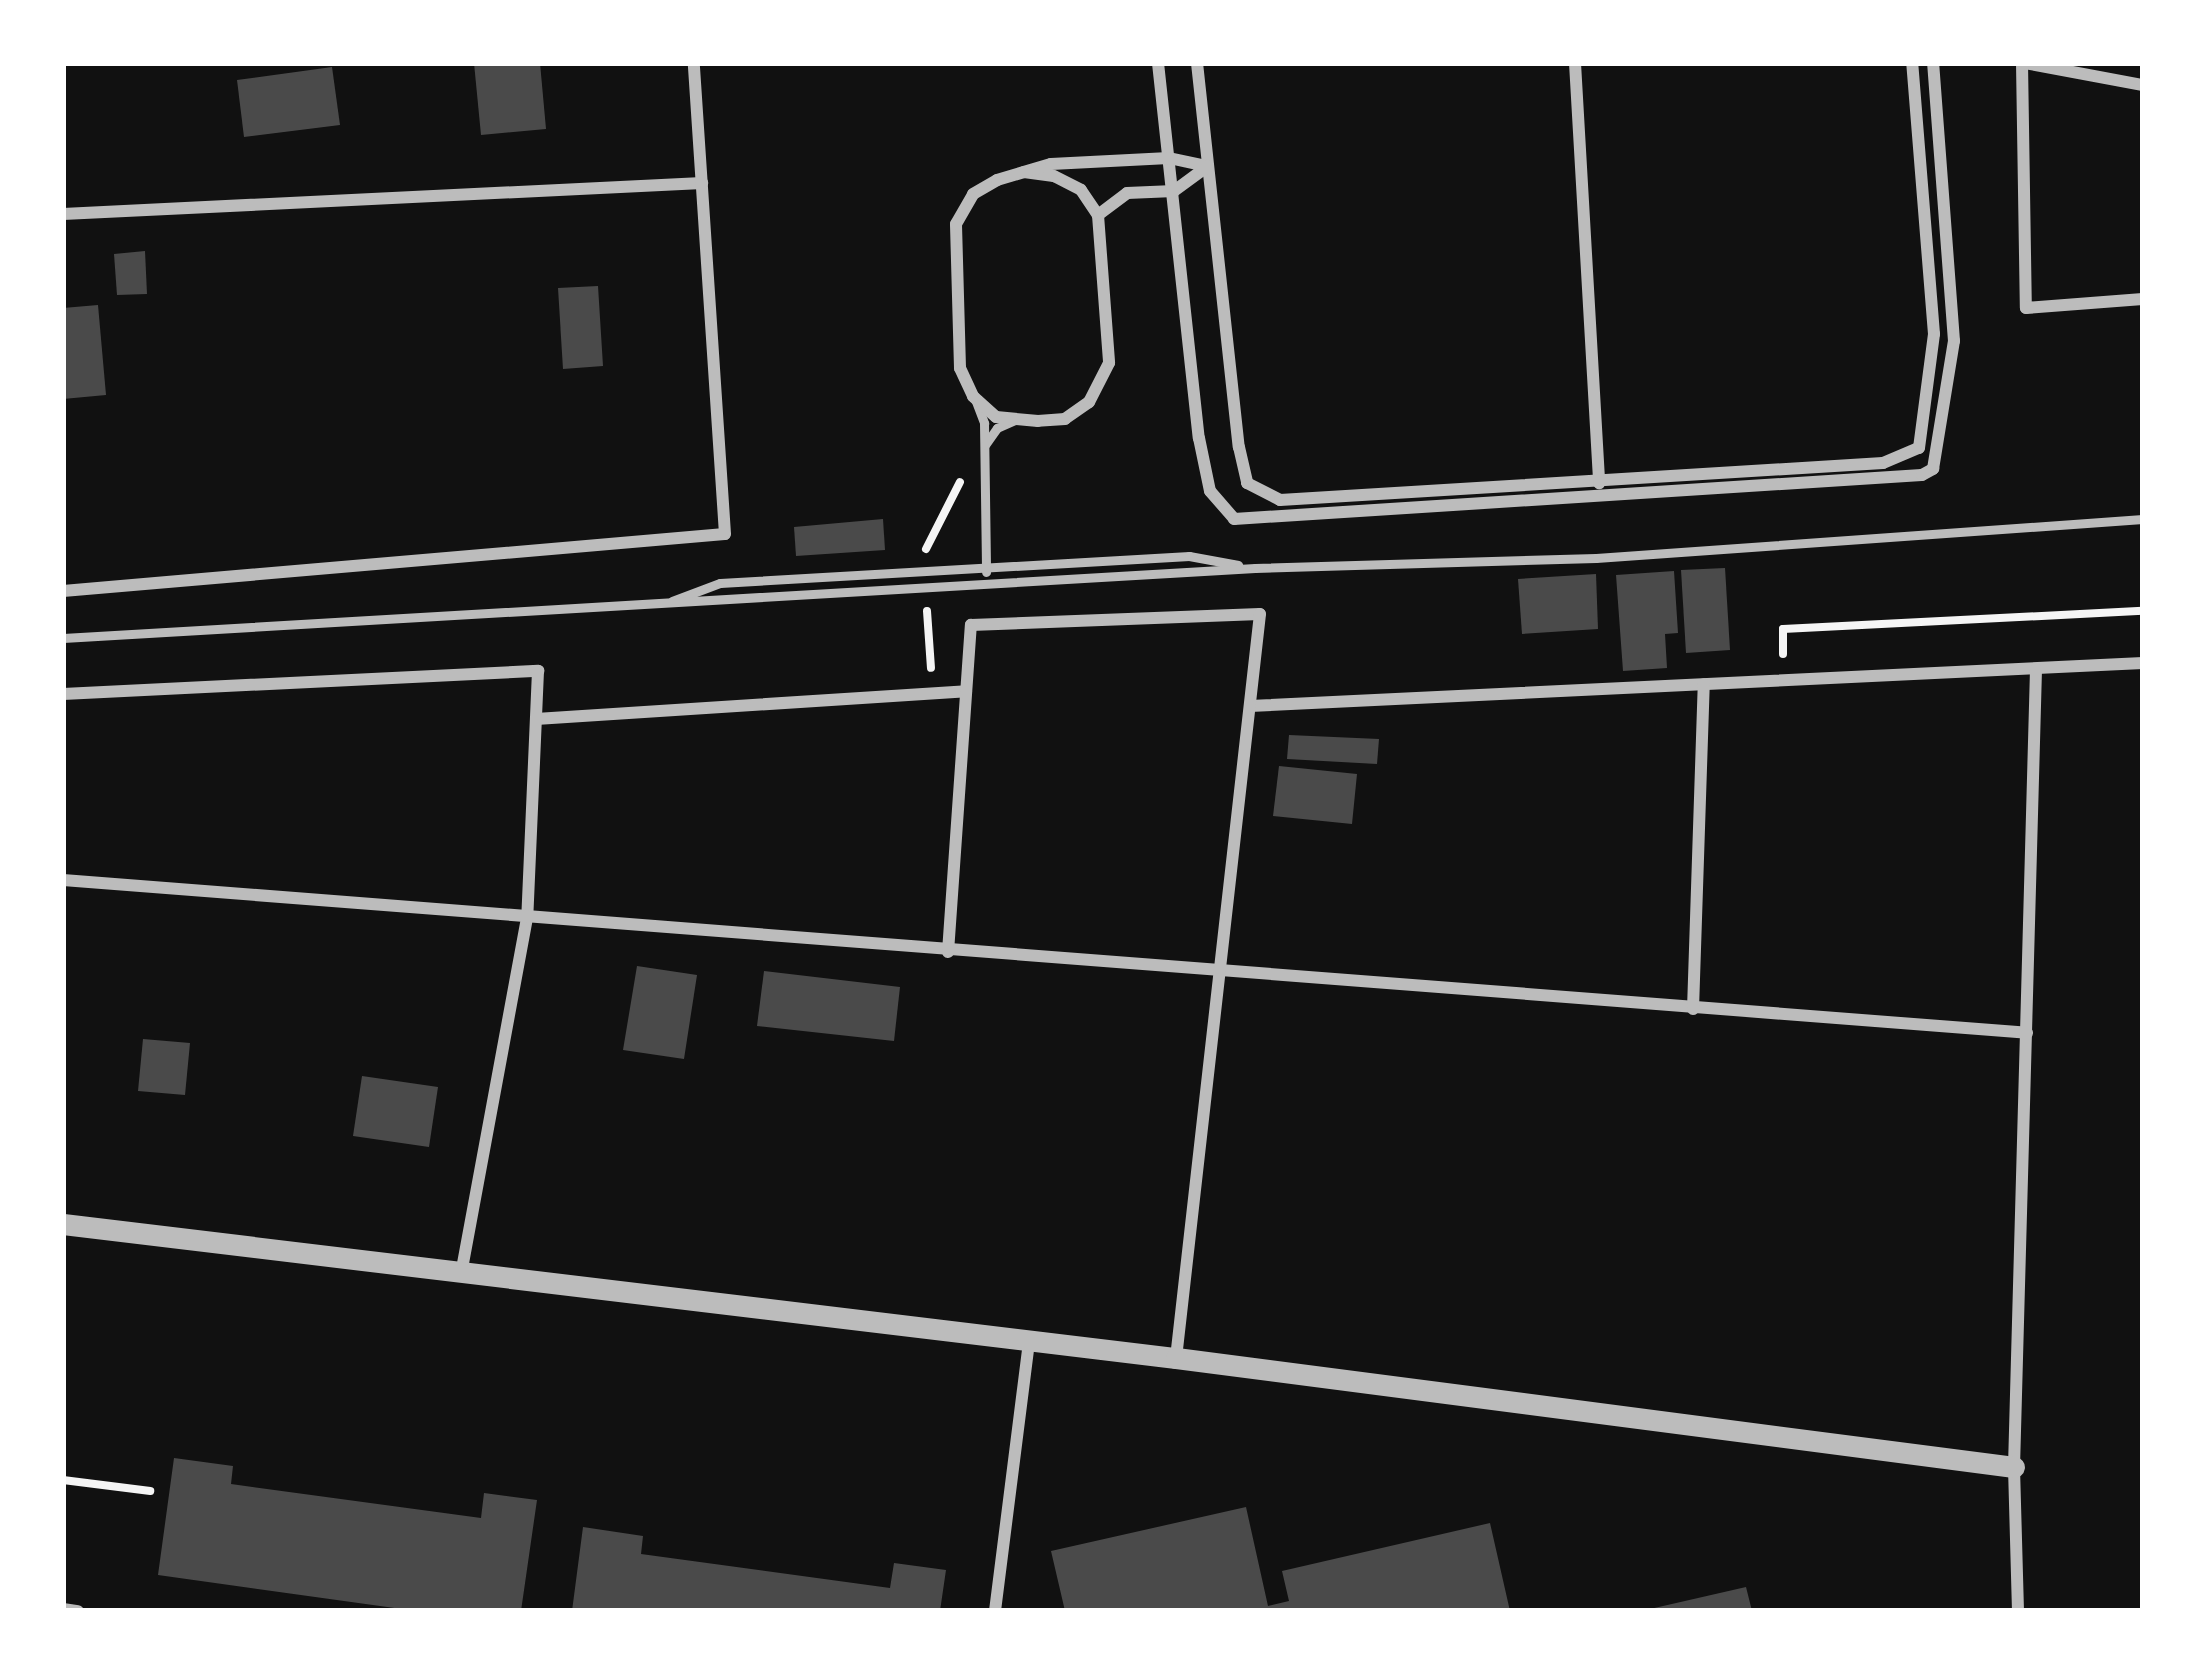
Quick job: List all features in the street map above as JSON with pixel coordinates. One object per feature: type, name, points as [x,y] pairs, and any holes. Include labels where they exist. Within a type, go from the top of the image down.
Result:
[{"type":"street","points":[[63,591],[725,534],[694,63]]},
{"type":"street","points":[[1158,63],[1199,438],[1210,490],[1234,519],[1922,476],[1933,469],[1954,341],[1934,63]]},
{"type":"street","points":[[1197,63],[1247,483],[1280,500],[1883,463],[1919,448],[1934,334],[1912,63]]},
{"type":"street","points":[[1575,63],[1600,496]]},
{"type":"street","points":[[2143,86],[2023,63],[2026,308],[2143,299]]},
{"type":"street","points":[[1024,172],[1054,176],[1082,190],[1098,215],[1108,363],[1089,402],[1065,419],[996,417],[974,396],[960,368],[956,224],[973,194],[1024,172],[1051,164],[1168,158],[1208,166]]},
{"type":"street","points":[[1098,215],[1126,193],[1174,191],[1208,166]]},
{"type":"street","points":[[63,214],[702,183]]},
{"type":"street","points":[[948,952],[970,625],[1260,614],[1176,1358]]},
{"type":"street","points":[[1250,706],[2143,663]]},
{"type":"street","points":[[2018,1611],[2014,1467],[2036,669]]},
{"type":"street","points":[[63,694],[538,671],[527,919],[462,1270]]},
{"type":"street","points":[[1693,1009],[1704,684]]},
{"type":"street","points":[[536,719],[966,692]]},
{"type":"street","points":[[63,880],[1221,974],[2027,1033]]},
{"type":"street","points":[[63,1224],[1176,1358],[2014,1467]]},
{"type":"street","points":[[995,1611],[1029,1342]]},
{"type":"street","points":[[63,1609],[78,1611]]},
{"type":"lane","points":[[974,396],[984,423],[986,584]]},
{"type":"lane","points":[[981,449],[997,428],[1017,419]]},
{"type":"lane","points":[[63,638],[1255,568],[1596,557],[2143,519]]},
{"type":"lane","points":[[664,604],[720,583],[1189,556],[1255,568]]},
{"type":"path","points":[[1784,680],[1783,629],[2143,611]]},
{"type":"path","points":[[63,1480],[150,1491]]},
{"type":"building","points":[[474,63],[540,63],[546,129],[481,135]]},
{"type":"building","points":[[332,67],[340,125],[244,137],[237,80]]},
{"type":"building","points":[[145,251],[147,294],[117,295],[114,254]]},
{"type":"building","points":[[598,286],[603,366],[563,369],[558,288]]},
{"type":"building","points":[[98,305],[106,395],[63,399],[63,308]]},
{"type":"building","points":[[883,519],[885,550],[796,556],[794,527]]},
{"type":"building","points":[[1725,568],[1730,650],[1686,653],[1681,570]]},
{"type":"building","points":[[1674,571],[1678,633],[1665,634],[1667,668],[1623,671],[1616,575]]},
{"type":"building","points":[[1596,574],[1598,629],[1522,634],[1518,579]]},
{"type":"building","points":[[1289,735],[1379,739],[1377,764],[1287,759]]},
{"type":"building","points":[[1279,766],[1357,774],[1352,824],[1273,816]]},
{"type":"building","points":[[637,966],[697,975],[684,1059],[623,1050]]},
{"type":"building","points":[[764,971],[900,987],[894,1041],[757,1026]]},
{"type":"building","points":[[143,1039],[190,1043],[185,1095],[138,1091]]},
{"type":"building","points":[[362,1076],[438,1087],[429,1147],[353,1136]]},
{"type":"building","points":[[174,1458],[233,1466],[231,1484],[481,1518],[484,1493],[537,1500],[521,1611],[416,1611],[158,1575]]},
{"type":"building","points":[[1246,1507],[1268,1606],[1289,1601],[1282,1571],[1490,1523],[1510,1611],[1065,1611],[1051,1551]]},
{"type":"building","points":[[583,1527],[643,1536],[641,1554],[890,1588],[894,1563],[946,1570],[940,1611],[572,1611]]},
{"type":"building","points":[[1746,1587],[1752,1611],[1650,1609]]}]
